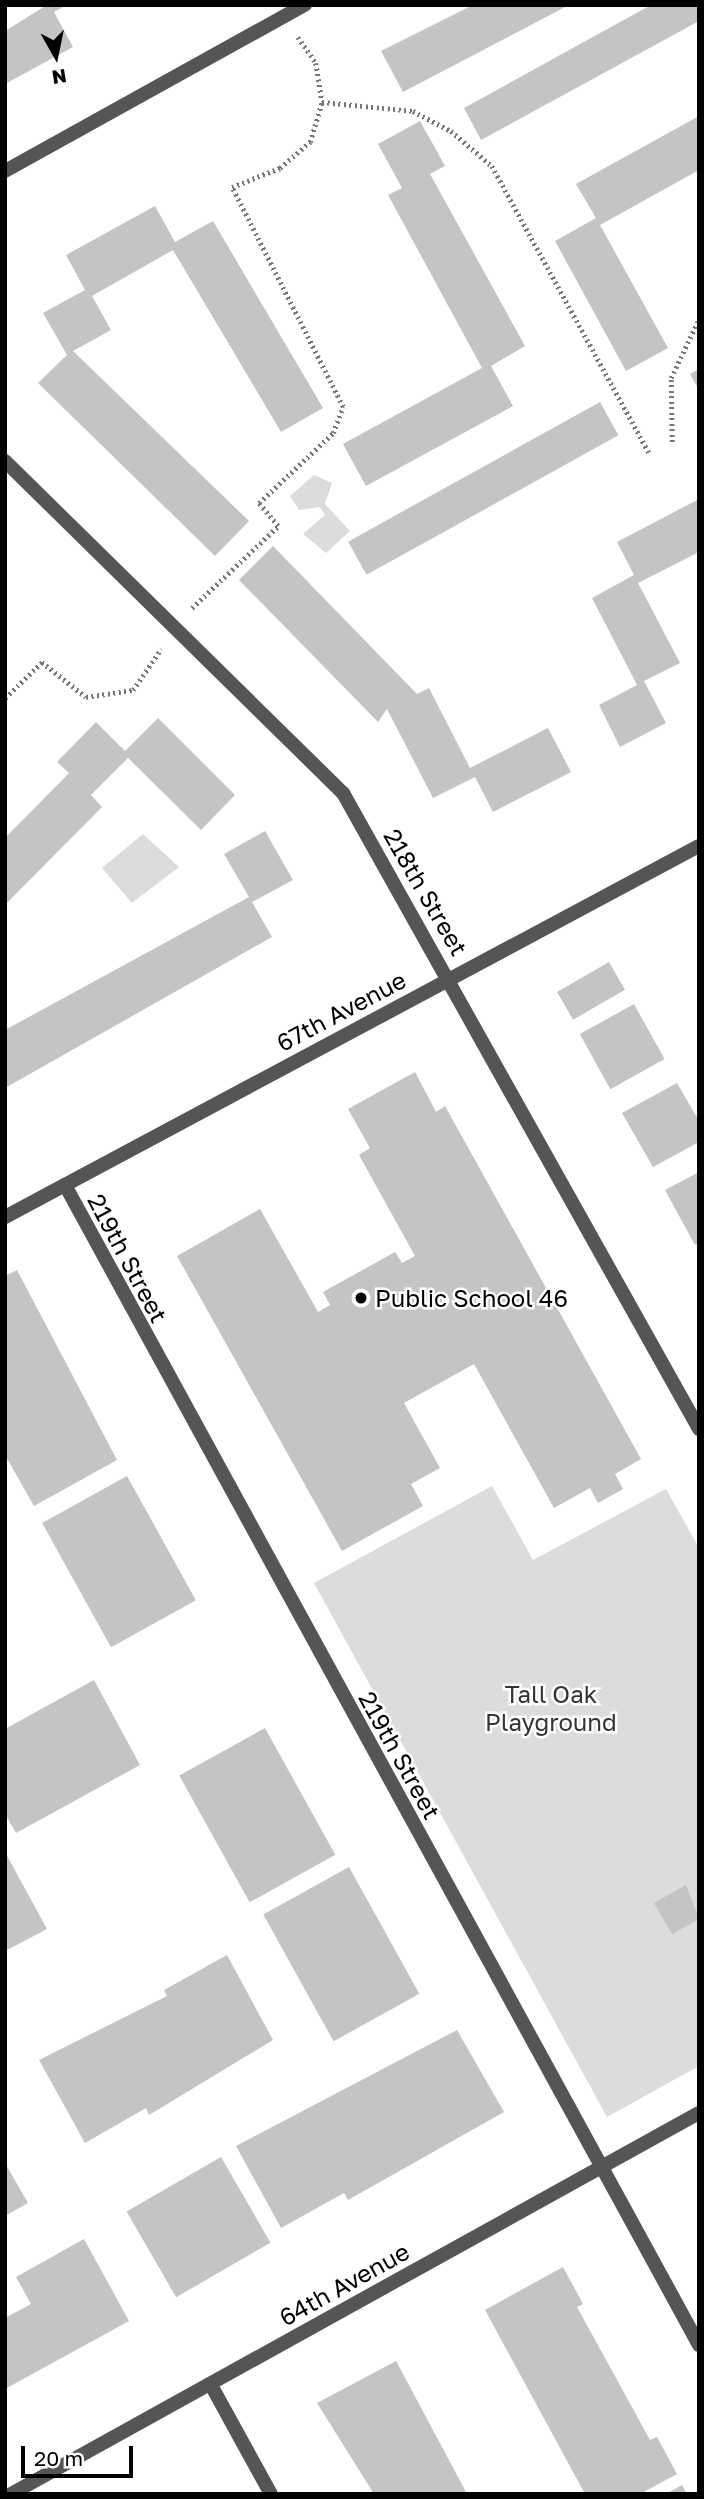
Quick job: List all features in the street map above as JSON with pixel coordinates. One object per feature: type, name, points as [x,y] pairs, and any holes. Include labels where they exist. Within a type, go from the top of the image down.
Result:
[{"type":"street","points":[[5,171],[305,5]]},
{"type":"street","name":"218th Street","points":[[5,461],[343,793],[450,979],[699,1429]]},
{"type":"street","name":"67th Avenue","points":[[5,1217],[699,846]]},
{"type":"street","name":"219th Street","points":[[65,1185],[699,2345]]},
{"type":"street","name":"64th Avenue","points":[[11,2494],[699,2113]]},
{"type":"street","points":[[211,2385],[271,2494]]},
{"type":"path","points":[[5,698],[42,662],[86,698],[132,690],[175,628],[278,526],[259,503],[333,433],[343,407],[232,187],[280,168],[310,142],[322,102],[316,63],[284,17]]},
{"type":"path","points":[[322,102],[413,111],[451,131],[492,166],[650,453]]},
{"type":"path","points":[[672,442],[671,378],[699,319]]},
{"type":"green space","points":[[314,475],[332,483],[325,504],[350,531],[326,553],[303,534],[325,515],[320,507],[299,510],[290,496]]},
{"type":"green space","points":[[143,834],[179,867],[132,903],[102,868]]},
{"type":"green space","name":"Tall Oak Playground","points":[[492,1486],[533,1560],[666,1489],[699,1548],[699,2066],[607,2117],[314,1583]]},
{"type":"building","points":[[47,5],[67,5],[54,12],[73,47],[5,84],[5,31]]},
{"type":"building","points":[[473,5],[569,5],[403,92],[381,51]]},
{"type":"building","points":[[651,5],[699,5],[699,21],[481,140],[464,108]]},
{"type":"building","points":[[699,116],[699,170],[600,225],[668,348],[626,371],[555,241],[596,218],[576,184]]},
{"type":"building","points":[[420,121],[445,166],[430,174],[525,346],[491,366],[513,406],[366,486],[343,444],[482,368],[388,195],[402,188],[378,144]]},
{"type":"building","points":[[155,206],[175,242],[213,221],[323,408],[281,432],[173,250],[92,296],[111,330],[73,351],[249,521],[215,556],[38,383],[67,355],[43,313],[85,290],[66,255]]},
{"type":"building","points":[[699,369],[699,390],[690,374]]},
{"type":"building","points":[[600,402],[618,435],[367,575],[348,542]]},
{"type":"building","points":[[699,499],[699,552],[638,583],[680,663],[644,681],[666,723],[620,747],[599,705],[637,685],[592,598],[634,575],[617,542]]},
{"type":"building","points":[[273,546],[417,694],[429,688],[470,768],[548,728],[571,772],[493,812],[475,777],[433,798],[387,709],[378,722],[239,580]]},
{"type":"building","points":[[158,718],[235,795],[201,830],[128,758],[91,795],[102,807],[5,905],[5,838],[69,773],[57,762],[96,722],[125,751]]},
{"type":"building","points":[[265,831],[293,880],[252,902],[272,937],[5,1088],[5,1030],[249,897],[224,854]]},
{"type":"building","points":[[609,962],[625,990],[573,1020],[557,992]]},
{"type":"building","points":[[634,1004],[665,1059],[610,1089],[580,1034]]},
{"type":"building","points":[[415,1072],[436,1112],[445,1106],[641,1459],[615,1474],[623,1489],[598,1503],[590,1488],[554,1508],[474,1364],[404,1403],[440,1468],[411,1484],[423,1506],[342,1551],[177,1256],[260,1209],[318,1312],[330,1305],[323,1292],[395,1252],[402,1263],[415,1256],[359,1155],[370,1148],[348,1109]]},
{"type":"building","points":[[677,1083],[699,1121],[699,1142],[653,1167],[622,1113]]},
{"type":"building","points":[[699,1172],[699,1243],[695,1245],[665,1190]]},
{"type":"building","points":[[17,1270],[117,1460],[34,1506],[5,1455],[5,1276]]},
{"type":"building","points":[[127,1476],[196,1600],[111,1647],[42,1523]]},
{"type":"building","points":[[94,1680],[140,1765],[16,1833],[5,1814],[5,1729]]},
{"type":"building","points":[[265,1728],[335,1855],[250,1902],[179,1776]]},
{"type":"building","points":[[5,1852],[47,1929],[5,1951]]},
{"type":"building","points":[[349,1867],[419,1994],[334,2041],[263,1915]]},
{"type":"building","points":[[686,1885],[699,1919],[672,1934],[654,1903]]},
{"type":"building","points":[[227,1955],[273,2040],[149,2115],[146,2108],[85,2143],[39,2060],[167,1996],[164,1990]]},
{"type":"building","points":[[457,2030],[504,2112],[348,2200],[344,2193],[281,2228],[236,2146]]},
{"type":"building","points":[[221,2157],[270,2243],[176,2297],[127,2212]]},
{"type":"building","points":[[5,2163],[28,2203],[5,2216]]},
{"type":"building","points":[[84,2239],[129,2321],[5,2389],[5,2318],[31,2304],[16,2277]]},
{"type":"building","points":[[563,2267],[583,2304],[577,2307],[650,2440],[657,2437],[677,2474],[640,2494],[585,2494],[485,2310]]},
{"type":"building","points":[[396,2361],[467,2494],[374,2494],[317,2403]]},
{"type":"building","points":[[682,2485],[687,2494],[666,2494]]},
{"type":"place","name":"Public School 46","points":[[361,1298]]}]
